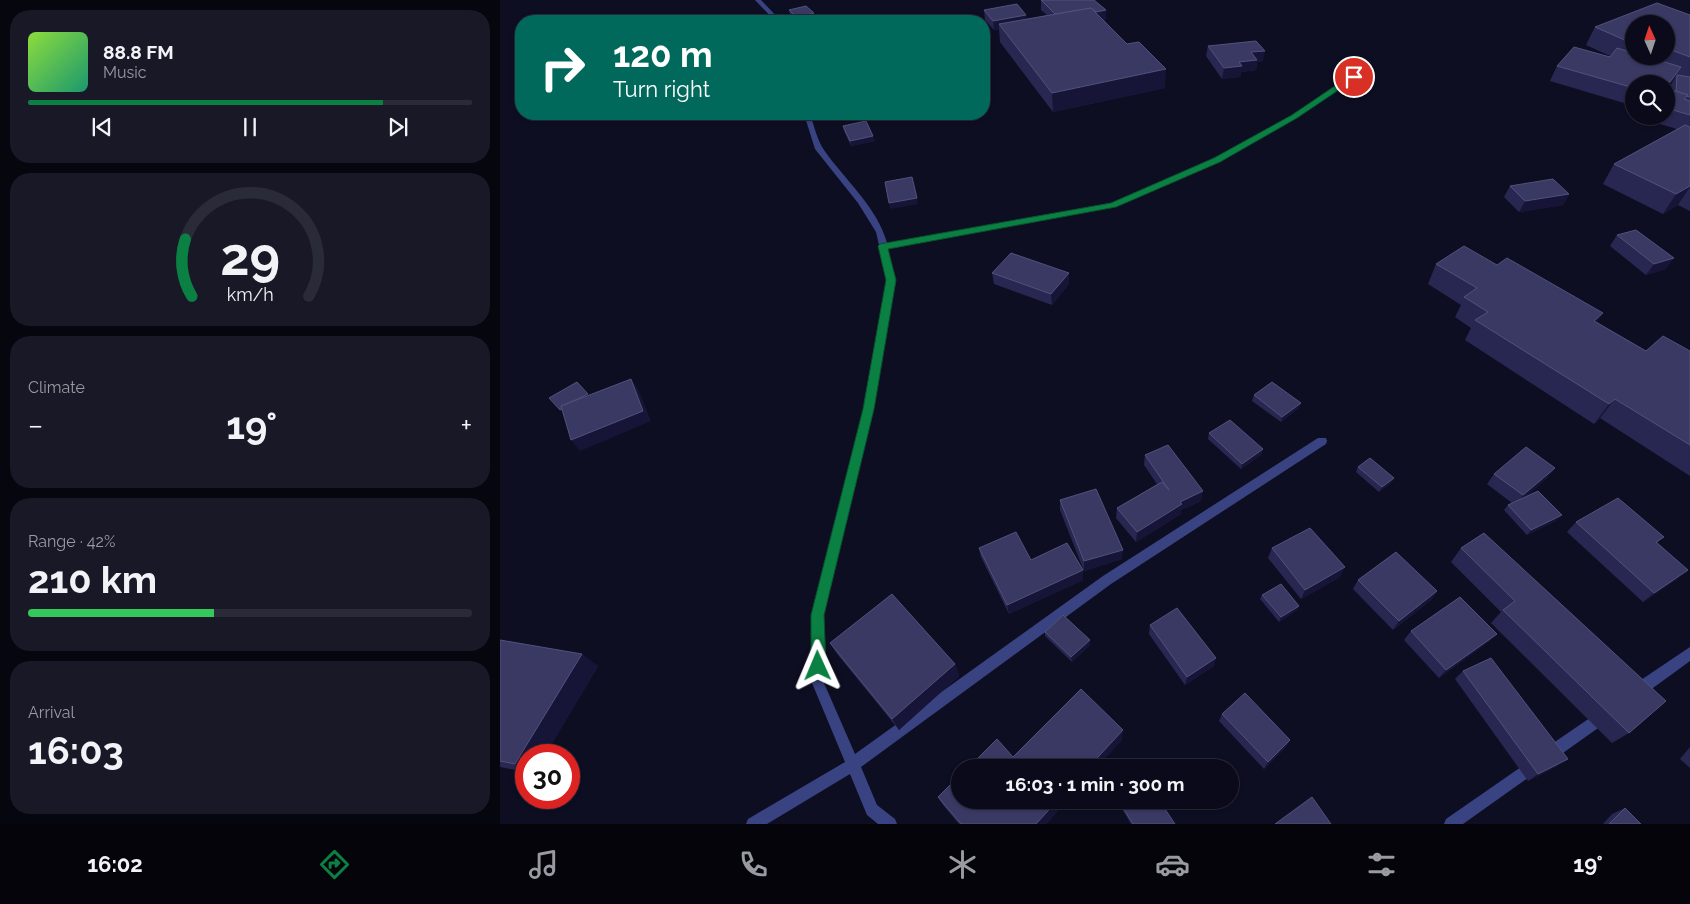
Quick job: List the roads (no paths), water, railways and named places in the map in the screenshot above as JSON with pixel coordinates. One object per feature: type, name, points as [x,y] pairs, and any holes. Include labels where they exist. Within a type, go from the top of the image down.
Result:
[{"type":"street","points":[[758,0],[772,15]]},
{"type":"street","points":[[883,246],[1113,205],[1217,160],[1294,116],[1369,67]]},
{"type":"street","points":[[810,120],[818,149],[861,202],[880,232],[891,280],[869,409],[818,615],[818,683],[872,810],[890,824]]},
{"type":"street","points":[[753,824],[852,765],[1107,580],[1322,441]]},
{"type":"street","points":[[1626,699],[1690,653]]},
{"type":"street","points":[[1451,824],[1610,710]]}]
